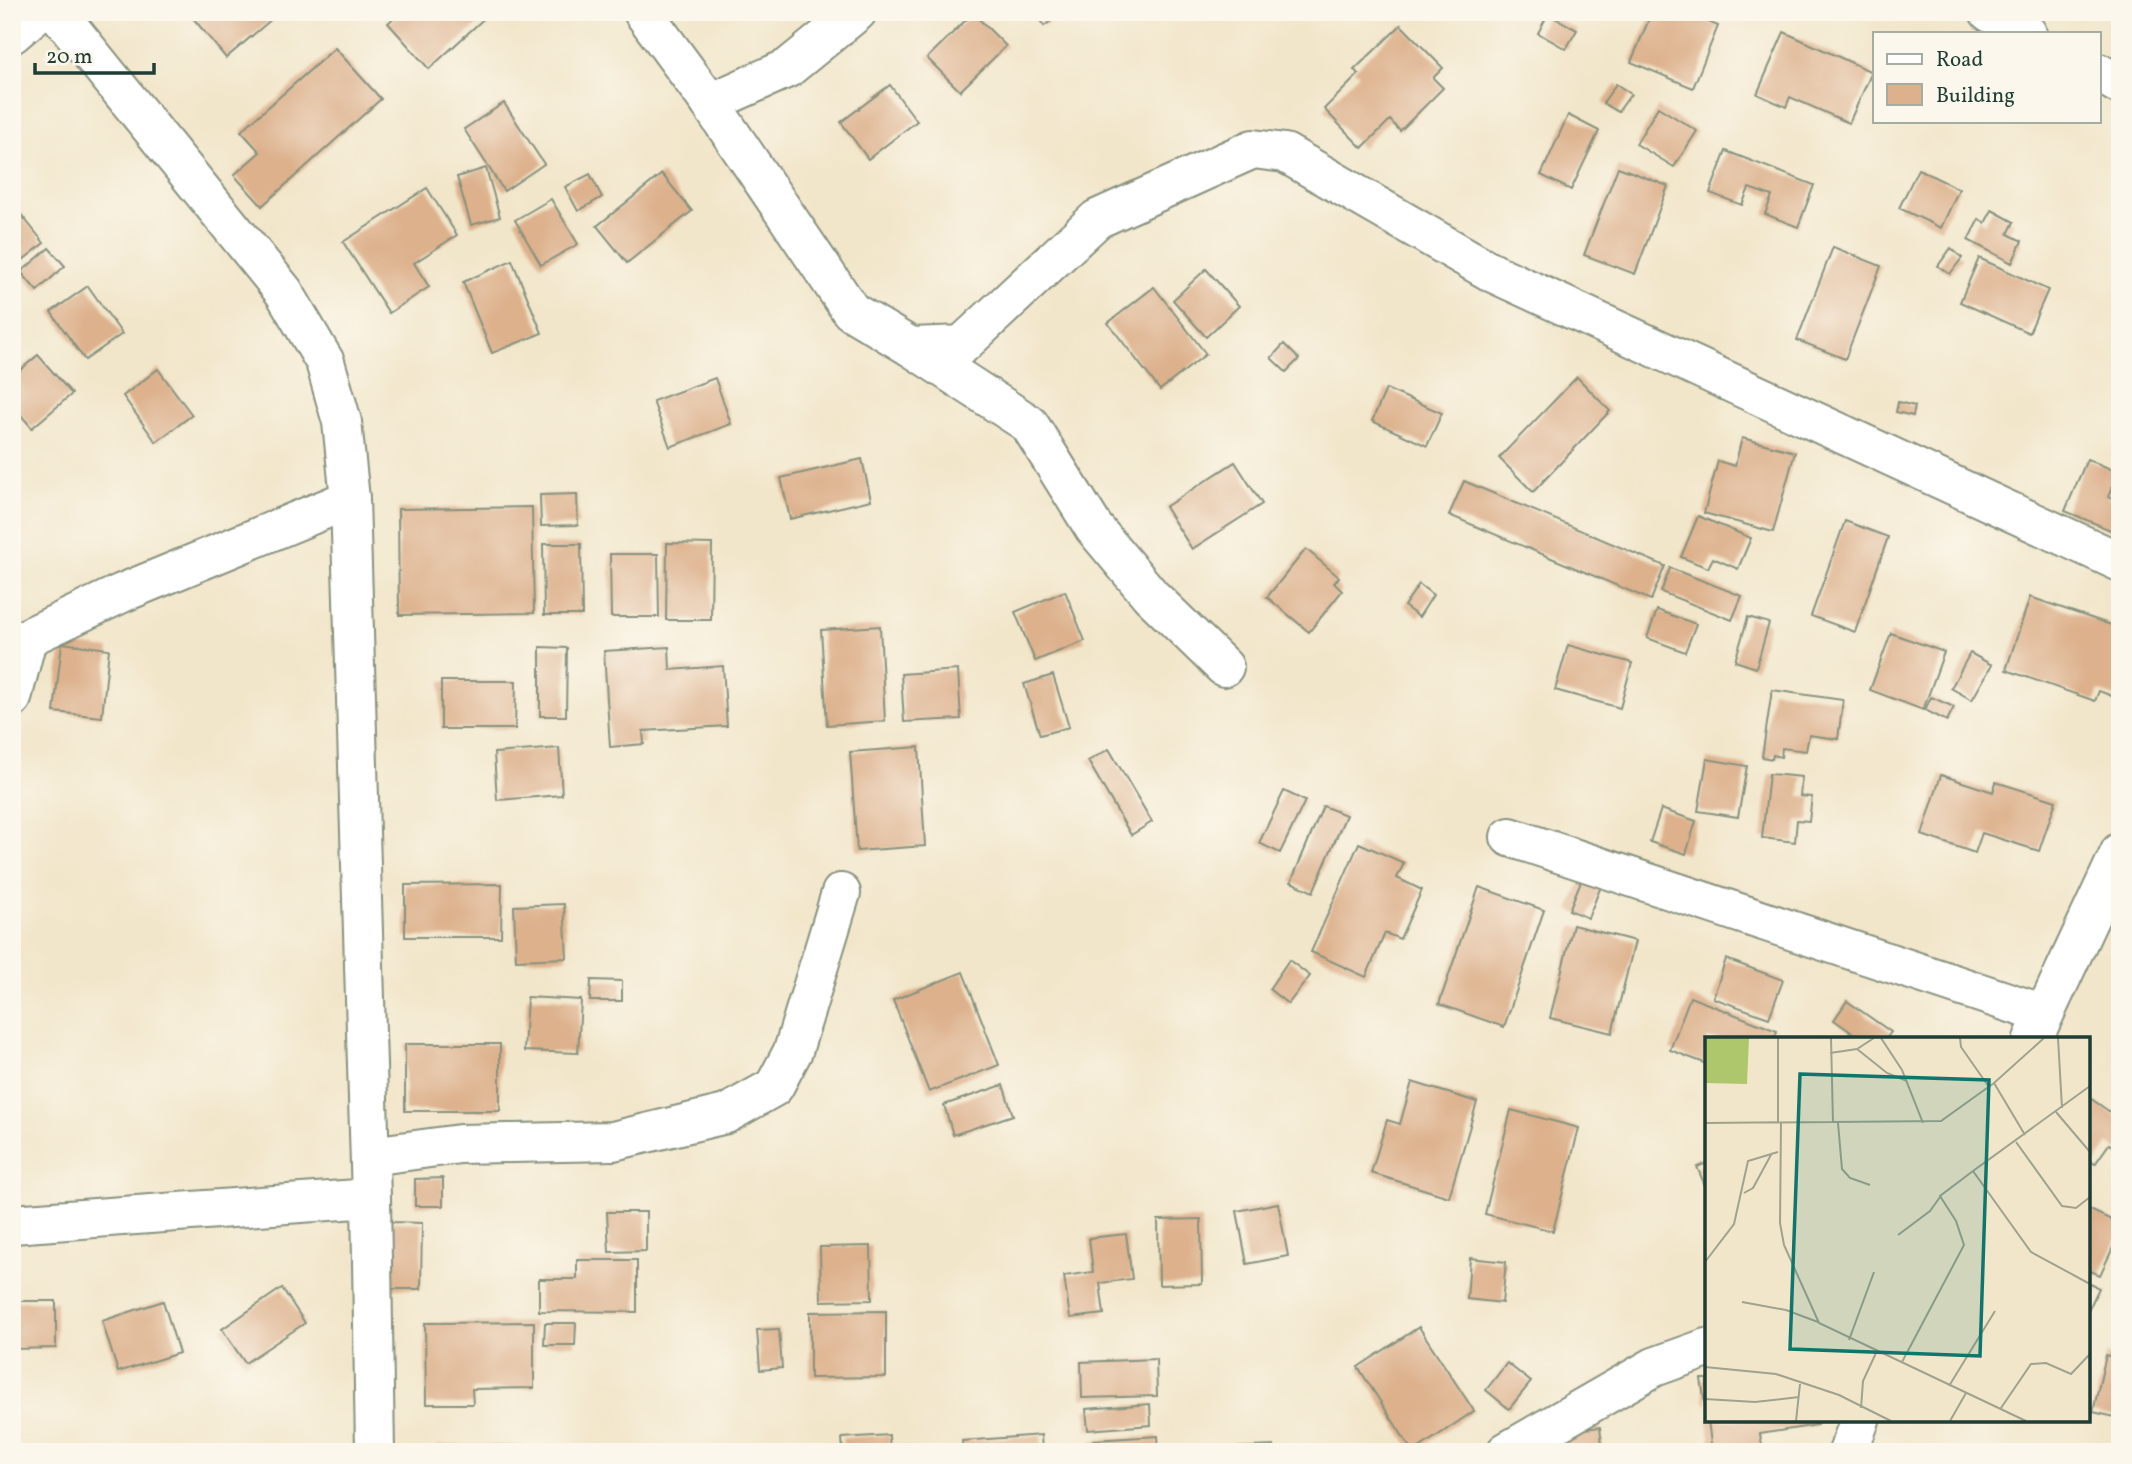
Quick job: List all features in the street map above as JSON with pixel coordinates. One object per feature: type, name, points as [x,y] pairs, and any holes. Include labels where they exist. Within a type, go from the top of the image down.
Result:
[{"type":"street","points":[[12,34],[38,12]]},
{"type":"street","points":[[57,12],[285,292],[325,362],[342,422],[350,499],[372,1198],[375,1452]]},
{"type":"street","points":[[643,12],[710,103],[851,311],[1029,424],[1094,528],[1151,596],[1224,667]]},
{"type":"street","points":[[710,103],[788,68],[856,12]]},
{"type":"street","points":[[1989,12],[2025,32]]},
{"type":"street","points":[[2100,74],[2120,85]]},
{"type":"street","points":[[911,347],[962,345],[1097,219],[1253,149],[1285,153],[1493,273],[2120,562]]},
{"type":"street","points":[[12,698],[20,642],[122,593],[350,499]]},
{"type":"street","points":[[1510,837],[2038,1026],[2120,852]]},
{"type":"street","points":[[370,1156],[460,1144],[613,1141],[726,1114],[774,1087],[793,1051],[841,893]]},
{"type":"street","points":[[12,1224],[372,1198]]},
{"type":"street","points":[[1506,1452],[1654,1367],[1705,1349]]},
{"type":"street","points":[[1848,1452],[1859,1422]]},
{"type":"building","points":[[188,12],[280,12],[226,58]]},
{"type":"building","points":[[400,12],[491,12],[429,69],[388,23]]},
{"type":"building","points":[[1034,12],[1063,12],[1044,26]]},
{"type":"building","points":[[1652,12],[1701,12],[1699,18],[1718,26],[1693,88],[1631,62]]},
{"type":"building","points":[[973,13],[1006,46],[960,91],[927,58]]},
{"type":"building","points":[[1548,14],[1577,30],[1566,49],[1538,33]]},
{"type":"building","points":[[1401,25],[1443,68],[1433,78],[1443,88],[1400,131],[1390,120],[1362,148],[1324,109],[1359,74],[1354,70]]},
{"type":"building","points":[[1784,32],[1872,72],[1849,123],[1790,97],[1786,107],[1757,94]]},
{"type":"building","points":[[335,48],[381,99],[262,206],[234,175],[260,152],[241,131]]},
{"type":"building","points":[[1616,84],[1631,94],[1618,112],[1603,103]]},
{"type":"building","points":[[890,85],[917,121],[868,159],[841,122]]},
{"type":"building","points":[[504,103],[544,164],[504,191],[464,129]]},
{"type":"building","points":[[1658,107],[1697,131],[1674,167],[1636,144]]},
{"type":"building","points":[[1568,115],[1599,131],[1571,190],[1541,175]]},
{"type":"building","points":[[1726,151],[1814,185],[1798,227],[1765,214],[1772,196],[1749,188],[1742,205],[1710,193]]},
{"type":"building","points":[[1618,167],[1668,186],[1635,274],[1584,255]]},
{"type":"building","points":[[486,168],[500,217],[471,225],[457,177]]},
{"type":"building","points":[[1918,169],[1959,189],[1941,228],[1899,208]]},
{"type":"building","points":[[590,174],[602,197],[578,211],[565,187]]},
{"type":"building","points":[[662,174],[692,211],[627,263],[597,226]]},
{"type":"building","points":[[427,188],[457,235],[414,263],[429,287],[389,313],[343,242]]},
{"type":"building","points":[[551,199],[578,244],[541,265],[515,220]]},
{"type":"building","points":[[12,203],[44,243],[12,269]]},
{"type":"building","points":[[1992,210],[2014,222],[2008,234],[2022,241],[2012,263],[1968,240],[1979,219],[1985,223]]},
{"type":"building","points":[[1833,247],[1881,266],[1845,359],[1797,340]]},
{"type":"building","points":[[49,248],[65,266],[37,291],[21,272]]},
{"type":"building","points":[[1951,248],[1962,258],[1950,274],[1938,266]]},
{"type":"building","points":[[1979,258],[2048,290],[2029,333],[1960,302]]},
{"type":"building","points":[[512,260],[542,333],[492,353],[463,282]]},
{"type":"building","points":[[1206,269],[1239,306],[1206,337],[1173,300]]},
{"type":"building","points":[[88,286],[122,334],[85,360],[51,312]]},
{"type":"building","points":[[1154,287],[1206,354],[1160,390],[1108,323]]},
{"type":"building","points":[[1284,344],[1299,359],[1286,372],[1271,358]]},
{"type":"building","points":[[38,355],[72,394],[32,428],[12,405],[12,377]]},
{"type":"building","points":[[158,369],[192,415],[156,442],[123,396]]},
{"type":"building","points":[[1577,377],[1610,411],[1533,492],[1499,458]]},
{"type":"building","points":[[715,378],[731,424],[670,447],[653,401]]},
{"type":"building","points":[[1386,389],[1442,413],[1427,446],[1372,421]]},
{"type":"building","points":[[1898,402],[1915,406],[1913,416],[1896,412]]},
{"type":"building","points":[[1742,438],[1795,452],[1773,532],[1704,513],[1718,461],[1735,466]]},
{"type":"building","points":[[862,459],[871,500],[790,519],[781,478]]},
{"type":"building","points":[[2087,459],[2118,472],[2108,497],[2120,502],[2120,534],[2065,511]]},
{"type":"building","points":[[1235,462],[1262,504],[1192,549],[1165,507]]},
{"type":"building","points":[[1464,481],[1665,566],[1651,600],[1449,515]]},
{"type":"building","points":[[577,494],[578,525],[541,526],[540,495]]},
{"type":"building","points":[[532,507],[534,613],[399,615],[398,509]]},
{"type":"building","points":[[1698,516],[1751,538],[1738,569],[1713,558],[1708,568],[1681,557]]},
{"type":"building","points":[[1845,521],[1888,537],[1855,632],[1811,616]]},
{"type":"building","points":[[667,543],[712,544],[711,620],[666,620]]},
{"type":"building","points":[[543,544],[581,544],[582,615],[544,615]]},
{"type":"building","points":[[1306,549],[1339,577],[1334,583],[1342,591],[1309,632],[1267,597]]},
{"type":"building","points":[[610,554],[658,554],[659,617],[611,617]]},
{"type":"building","points":[[1670,568],[1742,596],[1732,620],[1661,592]]},
{"type":"building","points":[[1419,584],[1433,595],[1419,617],[1404,606]]},
{"type":"building","points":[[1065,591],[1085,641],[1035,661],[1015,612]]},
{"type":"building","points":[[2030,597],[2120,628],[2118,698],[2099,691],[2095,701],[2006,670]]},
{"type":"building","points":[[1657,610],[1696,624],[1685,652],[1647,638]]},
{"type":"building","points":[[1748,617],[1769,623],[1756,668],[1735,661]]},
{"type":"building","points":[[880,626],[885,721],[827,725],[821,630]]},
{"type":"building","points":[[1891,633],[1944,652],[1923,710],[1870,690]]},
{"type":"building","points":[[62,643],[109,649],[102,717],[54,712]]},
{"type":"building","points":[[1568,645],[1632,663],[1620,708],[1555,690]]},
{"type":"building","points":[[540,647],[567,648],[566,716],[540,716]]},
{"type":"building","points":[[669,647],[670,670],[723,666],[727,726],[643,731],[644,744],[610,747],[604,651]]},
{"type":"building","points":[[1970,653],[1992,665],[1972,700],[1951,688]]},
{"type":"building","points":[[958,670],[961,719],[904,722],[901,674]]},
{"type":"building","points":[[1053,675],[1069,727],[1040,735],[1024,684]]},
{"type":"building","points":[[441,681],[516,681],[515,729],[441,729]]},
{"type":"building","points":[[1772,690],[1843,700],[1838,739],[1809,735],[1806,751],[1782,748],[1781,757],[1762,757]]},
{"type":"building","points":[[1931,697],[1954,707],[1947,721],[1925,710]]},
{"type":"building","points":[[919,747],[925,846],[857,851],[850,752]]},
{"type":"building","points":[[559,748],[562,795],[497,800],[494,753]]},
{"type":"building","points":[[1109,749],[1152,822],[1131,835],[1088,761]]},
{"type":"building","points":[[1707,759],[1747,766],[1738,817],[1698,811]]},
{"type":"building","points":[[1769,774],[1802,777],[1800,796],[1812,797],[1809,821],[1797,820],[1795,842],[1762,838]]},
{"type":"building","points":[[1941,775],[1993,792],[1996,782],[2056,801],[2039,851],[1982,833],[1975,853],[1922,835]]},
{"type":"building","points":[[1284,791],[1305,801],[1280,853],[1259,843]]},
{"type":"building","points":[[1323,806],[1346,815],[1313,892],[1291,882]]},
{"type":"building","points":[[1661,809],[1696,821],[1686,854],[1650,842]]},
{"type":"building","points":[[1359,843],[1404,863],[1397,878],[1422,890],[1400,939],[1385,933],[1366,977],[1311,952]]},
{"type":"building","points":[[1583,876],[1602,884],[1588,918],[1569,910]]},
{"type":"building","points":[[502,884],[501,937],[405,937],[405,885]]},
{"type":"building","points":[[1479,887],[1544,910],[1504,1027],[1439,1004]]},
{"type":"building","points":[[564,904],[567,958],[516,960],[514,906]]},
{"type":"building","points":[[1573,925],[1635,941],[1612,1033],[1550,1018]]},
{"type":"building","points":[[1726,959],[1783,980],[1769,1018],[1713,998]]},
{"type":"building","points":[[1289,960],[1310,976],[1288,1004],[1269,989]]},
{"type":"building","points":[[963,972],[999,1065],[929,1092],[893,1000]]},
{"type":"building","points":[[591,980],[622,981],[622,1001],[590,1001]]},
{"type":"building","points":[[527,997],[581,1000],[578,1053],[524,1051]]},
{"type":"building","points":[[1690,997],[1777,1031],[1775,1037],[1705,1037],[1705,1063],[1670,1050]]},
{"type":"building","points":[[1847,1001],[1891,1032],[1887,1037],[1858,1037],[1834,1020]]},
{"type":"building","points":[[405,1044],[500,1044],[500,1111],[405,1111]]},
{"type":"building","points":[[1412,1082],[1477,1102],[1449,1197],[1371,1173],[1387,1120],[1400,1124]]},
{"type":"building","points":[[1003,1085],[1013,1115],[953,1135],[944,1105]]},
{"type":"building","points":[[2090,1098],[2120,1119],[2120,1152],[2109,1144],[2095,1164],[2090,1160]]},
{"type":"building","points":[[1511,1110],[1579,1128],[1553,1231],[1485,1214]]},
{"type":"building","points":[[1705,1164],[1705,1185],[1697,1167]]},
{"type":"building","points":[[443,1178],[443,1206],[415,1206],[415,1179]]},
{"type":"building","points":[[1278,1203],[1288,1256],[1247,1264],[1237,1211]]},
{"type":"building","points":[[2090,1210],[2120,1224],[2120,1233],[2100,1275],[2090,1271]]},
{"type":"building","points":[[607,1212],[646,1212],[646,1251],[609,1252]]},
{"type":"building","points":[[1201,1219],[1202,1284],[1159,1285],[1158,1220]]},
{"type":"building","points":[[391,1222],[422,1223],[421,1289],[390,1289]]},
{"type":"building","points":[[1126,1234],[1132,1279],[1100,1283],[1104,1314],[1070,1318],[1064,1276],[1093,1272],[1089,1238]]},
{"type":"building","points":[[871,1246],[872,1300],[821,1301],[820,1247]]},
{"type":"building","points":[[1470,1258],[1506,1262],[1502,1303],[1467,1299]]},
{"type":"building","points":[[577,1260],[637,1260],[637,1312],[539,1311],[539,1279],[577,1279]]},
{"type":"building","points":[[2090,1284],[2099,1288],[2090,1307]]},
{"type":"building","points":[[282,1288],[305,1323],[245,1363],[222,1329]]},
{"type":"building","points":[[12,1301],[56,1301],[56,1348],[12,1349]]},
{"type":"building","points":[[163,1301],[179,1353],[118,1372],[102,1321]]},
{"type":"building","points":[[886,1311],[886,1377],[810,1378],[810,1312]]},
{"type":"building","points":[[534,1322],[534,1388],[472,1389],[473,1404],[426,1404],[425,1323]]},
{"type":"building","points":[[545,1323],[576,1323],[575,1345],[544,1345]]},
{"type":"building","points":[[1419,1327],[1474,1411],[1413,1452],[1358,1367]]},
{"type":"building","points":[[779,1329],[782,1368],[760,1370],[757,1330]]},
{"type":"building","points":[[2106,1355],[2120,1359],[2120,1399],[2115,1417],[2093,1412]]},
{"type":"building","points":[[1156,1359],[1157,1396],[1082,1398],[1081,1362]]},
{"type":"building","points":[[1507,1363],[1531,1382],[1509,1409],[1486,1390]]},
{"type":"building","points":[[1701,1379],[1705,1379],[1705,1404]]},
{"type":"building","points":[[1150,1404],[1151,1425],[1088,1430],[1086,1409]]},
{"type":"building","points":[[1708,1422],[1816,1422],[1817,1425],[1760,1434],[1763,1452],[1712,1452]]},
{"type":"building","points":[[1600,1427],[1603,1452],[1565,1452],[1562,1432]]},
{"type":"building","points":[[889,1435],[890,1452],[843,1452],[842,1438]]},
{"type":"building","points":[[1041,1435],[1042,1452],[963,1452],[962,1441]]},
{"type":"building","points":[[1158,1436],[1159,1452],[1094,1452],[1093,1440]]},
{"type":"building","points":[[438,1445],[524,1446],[524,1452],[438,1452]]},
{"type":"building","points":[[1274,1446],[1274,1452],[1226,1452],[1226,1448]]}]
